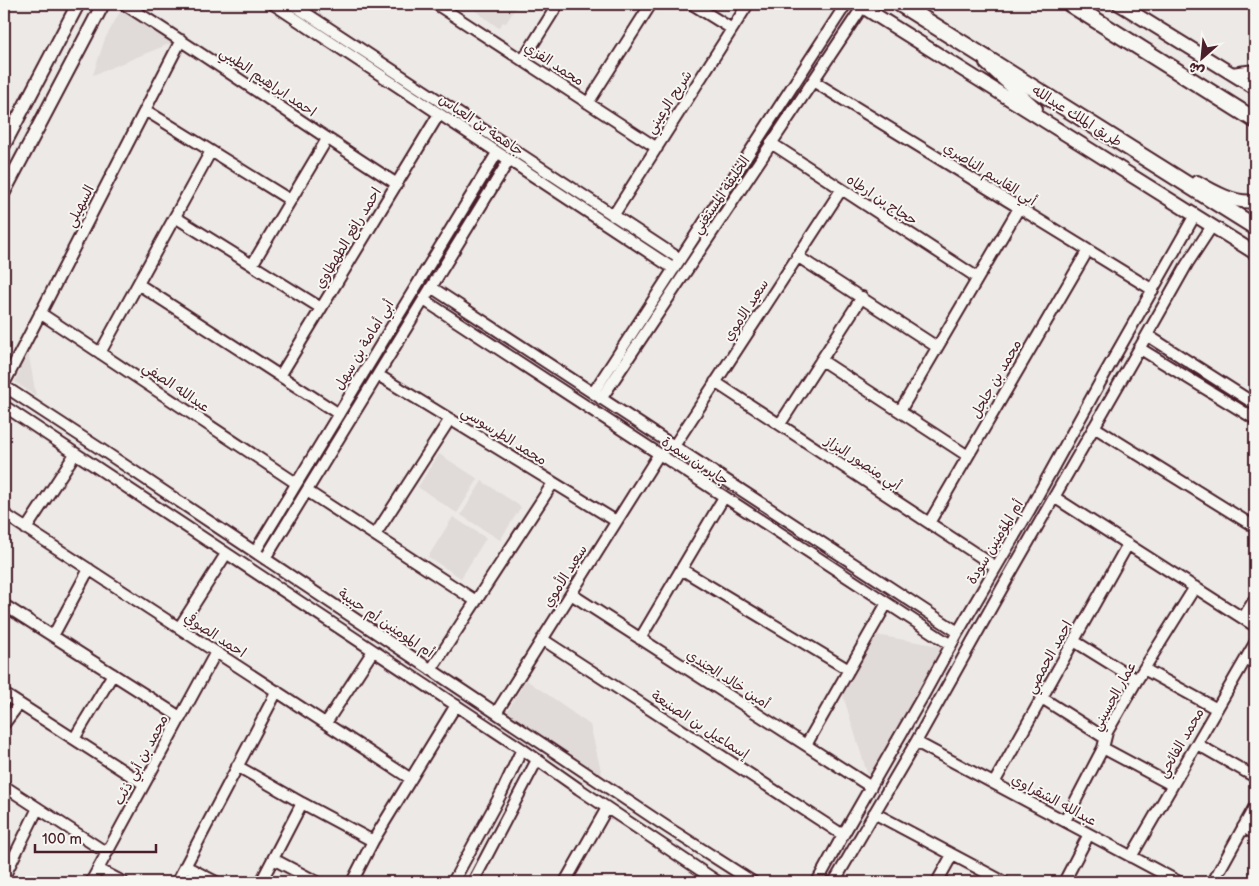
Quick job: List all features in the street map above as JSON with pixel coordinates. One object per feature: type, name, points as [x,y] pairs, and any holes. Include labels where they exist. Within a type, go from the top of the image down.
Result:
[{"type":"highway","name":"طريق الملك عبدالله","points":[[900,4],[1255,227]]},
{"type":"highway","points":[[1070,4],[1255,120]]},
{"type":"main road","points":[[4,145],[78,4]]},
{"type":"main road","points":[[4,192],[103,4]]},
{"type":"main road","points":[[1119,4],[1255,88]]},
{"type":"main road","points":[[861,5],[1255,253]]},
{"type":"main road","points":[[970,48],[1062,132]]},
{"type":"main road","points":[[1219,97],[1225,108],[1255,128]]},
{"type":"main road","points":[[1173,175],[1193,180],[1211,190],[1243,202],[1255,201]]},
{"type":"street","name":"احمد ابراهيم الطيبي","points":[[124,4],[396,184]]},
{"type":"street","name":"جاهمة بن العباس","points":[[273,4],[674,269]]},
{"type":"street","name":"جاهمة بن العباس","points":[[293,4],[680,259]]},
{"type":"street","name":"محمد الفزي","points":[[436,4],[657,148]]},
{"type":"street","points":[[523,60],[558,4]]},
{"type":"street","points":[[588,103],[651,4]]},
{"type":"street","points":[[692,4],[732,29]]},
{"type":"street","name":"شريح الرعيني","points":[[613,216],[748,4]]},
{"type":"street","name":"الخليفة المستغني","points":[[597,396],[680,259],[846,4]]},
{"type":"street","name":"الخليفة المستغني","points":[[597,396],[772,144],[861,5]]},
{"type":"street","name":"السهيلي","points":[[4,385],[181,40]]},
{"type":"street","points":[[1231,73],[1255,70]]},
{"type":"street","name":"أبي القاسم الناصري","points":[[813,82],[1153,290]]},
{"type":"street","points":[[145,110],[290,200]]},
{"type":"street","name":"احمد رافع الطهطاوي","points":[[280,376],[439,114]]},
{"type":"street","points":[[252,265],[327,139]]},
{"type":"street","name":"حجاج بن ارطاه","points":[[772,144],[978,278]]},
{"type":"street","points":[[100,352],[212,151]]},
{"type":"street","name":"أبي أمامة بن سهل","points":[[255,552],[497,153]]},
{"type":"street","name":"أبي أمامة بن سهل","points":[[265,559],[509,160]]},
{"type":"street","name":"سعيد الاموي","points":[[674,446],[841,190]]},
{"type":"street","points":[[900,411],[1019,208]]},
{"type":"street","name":"أم المؤمنين سودة","points":[[817,882],[928,689],[958,632],[1029,511],[1195,215]]},
{"type":"street","points":[[175,217],[321,308]]},
{"type":"street","name":"أم المؤمنين سودة","points":[[834,882],[916,742],[1187,264],[1212,226]]},
{"type":"street","name":"محمد بن جلجل","points":[[929,522],[1088,250]]},
{"type":"street","points":[[798,256],[938,347]]},
{"type":"street","points":[[138,284],[339,414]]},
{"type":"street","name":"جابر بن سمرة","points":[[431,288],[958,632]]},
{"type":"street","points":[[780,424],[862,298]]},
{"type":"street","name":"جابر بن سمرة","points":[[424,300],[951,645]]},
{"type":"street","name":"عبدالله الصفي","points":[[40,313],[296,484]]},
{"type":"street","points":[[1147,335],[1255,404]]},
{"type":"street","points":[[1139,348],[1255,419]]},
{"type":"street","points":[[821,360],[968,456]]},
{"type":"street","name":"محمد الطرسوسي","points":[[378,375],[616,521]]},
{"type":"street","name":"أبي منصور البزاز","points":[[716,382],[996,567]]},
{"type":"street","name":"أم المومنين أم حبيبة","points":[[4,385],[674,832],[753,882]]},
{"type":"street","points":[[4,406],[522,748],[718,882]]},
{"type":"street","points":[[375,535],[450,419]]},
{"type":"street","points":[[1094,427],[1255,527]]},
{"type":"street","points":[[26,529],[76,454]]},
{"type":"street","name":"سعيد الأموي","points":[[496,713],[659,454]]},
{"type":"street","points":[[431,670],[553,483]]},
{"type":"street","points":[[306,491],[476,601]]},
{"type":"street","points":[[640,639],[724,497]]},
{"type":"street","points":[[1054,497],[1255,626]]},
{"type":"street","name":"احمد الصوفي","points":[[4,514],[412,778]]},
{"type":"street","name":"احمد الحمصي","points":[[994,784],[1128,544]]},
{"type":"street","points":[[179,628],[226,554]]},
{"type":"street","points":[[681,568],[849,670]]},
{"type":"street","points":[[53,636],[89,569]]},
{"type":"street","name":"عمار الحسيني","points":[[1065,821],[1104,743],[1107,732],[1195,587]]},
{"type":"street","name":"أمين خالد الجندي","points":[[570,594],[871,787]]},
{"type":"street","points":[[1243,618],[1255,599]]},
{"type":"street","points":[[806,745],[887,603]]},
{"type":"street","points":[[4,605],[180,717]]},
{"type":"street","name":"إسماعيل بن الصنيعة","points":[[542,639],[843,834]]},
{"type":"street","points":[[1074,641],[1137,680]]},
{"type":"street","name":"محمد الفائحي","points":[[1131,857],[1255,643]]},
{"type":"street","points":[[326,723],[373,651]]},
{"type":"street","name":"محمد بن أبي ذئب","points":[[91,882],[216,652]]},
{"type":"street","points":[[1144,669],[1217,709]]},
{"type":"street","points":[[74,739],[114,674]]},
{"type":"street","points":[[177,882],[277,691]]},
{"type":"street","points":[[4,694],[144,784]]},
{"type":"street","points":[[1042,698],[1104,743],[1172,785]]},
{"type":"street","points":[[4,724],[19,704]]},
{"type":"street","points":[[352,882],[373,841],[456,706]]},
{"type":"street","name":"عبدالله الشقراوي","points":[[916,742],[1179,882]]},
{"type":"street","points":[[1196,744],[1255,777]]},
{"type":"street","points":[[453,882],[522,748]]},
{"type":"street","points":[[473,882],[538,760]]},
{"type":"street","points":[[238,766],[373,841]]},
{"type":"street","points":[[4,786],[107,853]]},
{"type":"street","points":[[261,882],[302,803]]},
{"type":"street","points":[[1213,882],[1255,806]]},
{"type":"street","points":[[4,876],[38,808]]},
{"type":"street","points":[[568,881],[608,808]]},
{"type":"street","points":[[874,814],[1004,882]]},
{"type":"street","points":[[1243,827],[1255,834]]},
{"type":"street","points":[[1064,882],[1089,834]]},
{"type":"street","points":[[937,882],[952,855]]},
{"type":"street","points":[[273,859],[316,882]]},
{"type":"street","points":[[185,866],[216,882]]},
{"type":"street","points":[[98,869],[122,882]]},
{"type":"shaded area","points":[[466,4],[518,4],[506,23],[503,22],[499,28]]},
{"type":"shaded area","points":[[121,10],[176,41],[93,75],[105,39]]},
{"type":"shaded area","points":[[28,351],[36,396],[15,382]]},
{"type":"shaded area","points":[[439,454],[478,479],[457,513],[418,487]]},
{"type":"shaded area","points":[[482,481],[521,507],[500,540],[461,515]]},
{"type":"shaded area","points":[[453,517],[486,538],[461,578],[428,557]]},
{"type":"shaded area","points":[[875,635],[946,647],[869,779],[842,692]]},
{"type":"shaded area","points":[[526,680],[590,725],[602,775],[507,712]]}]
